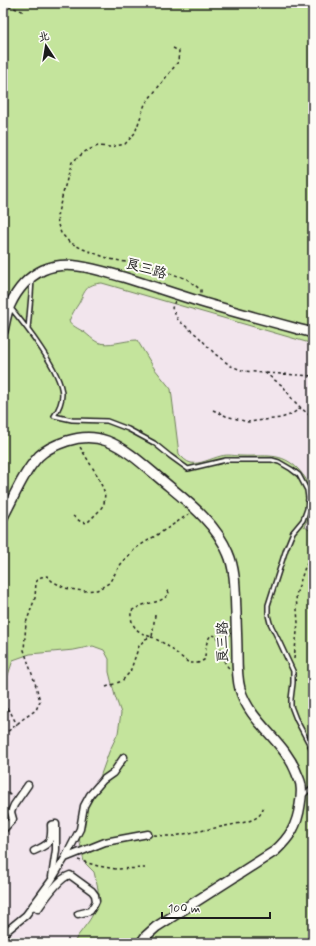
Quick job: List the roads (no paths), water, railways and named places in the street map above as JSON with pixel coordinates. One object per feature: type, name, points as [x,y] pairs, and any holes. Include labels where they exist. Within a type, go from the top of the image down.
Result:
[{"type":"main road","name":"良三路","points":[[3,331],[9,306],[22,285],[32,276],[43,270],[56,266],[77,266],[98,270],[177,293],[201,302],[313,333]]},
{"type":"main road","name":"良三路","points":[[3,517],[27,472],[40,455],[58,444],[75,438],[89,437],[107,440],[127,451],[210,523],[228,553],[233,571],[236,595],[238,676],[240,689],[245,702],[254,716],[282,748],[294,765],[301,785],[302,798],[299,816],[294,829],[286,841],[275,851],[156,927],[140,943]]},
{"type":"street","points":[[3,934],[26,915],[51,881],[80,829],[84,806],[90,795],[103,780],[113,773],[124,757]]},
{"type":"street","points":[[3,830],[13,819],[11,812],[17,800],[28,785]]},
{"type":"street","points":[[34,851],[44,847],[49,842],[52,835],[51,825],[56,824],[56,850],[51,881]]},
{"type":"street","points":[[65,858],[105,842],[148,834]]},
{"type":"street","points":[[33,905],[38,909],[65,876],[70,875],[92,891],[95,895],[96,901],[90,911],[78,914]]},
{"type":"lane","points":[[28,329],[32,276]]},
{"type":"lane","points":[[9,306],[28,329],[42,350],[60,383],[62,394],[61,407],[54,416],[72,420],[107,421],[128,429],[154,443],[188,469],[226,460],[272,460],[279,462],[299,475],[307,490],[307,509],[303,520],[293,532],[286,549],[268,605],[268,615],[270,623],[280,641],[293,671],[292,706],[296,719],[313,751]]},
{"type":"lane","points":[[302,798],[313,786]]}]
